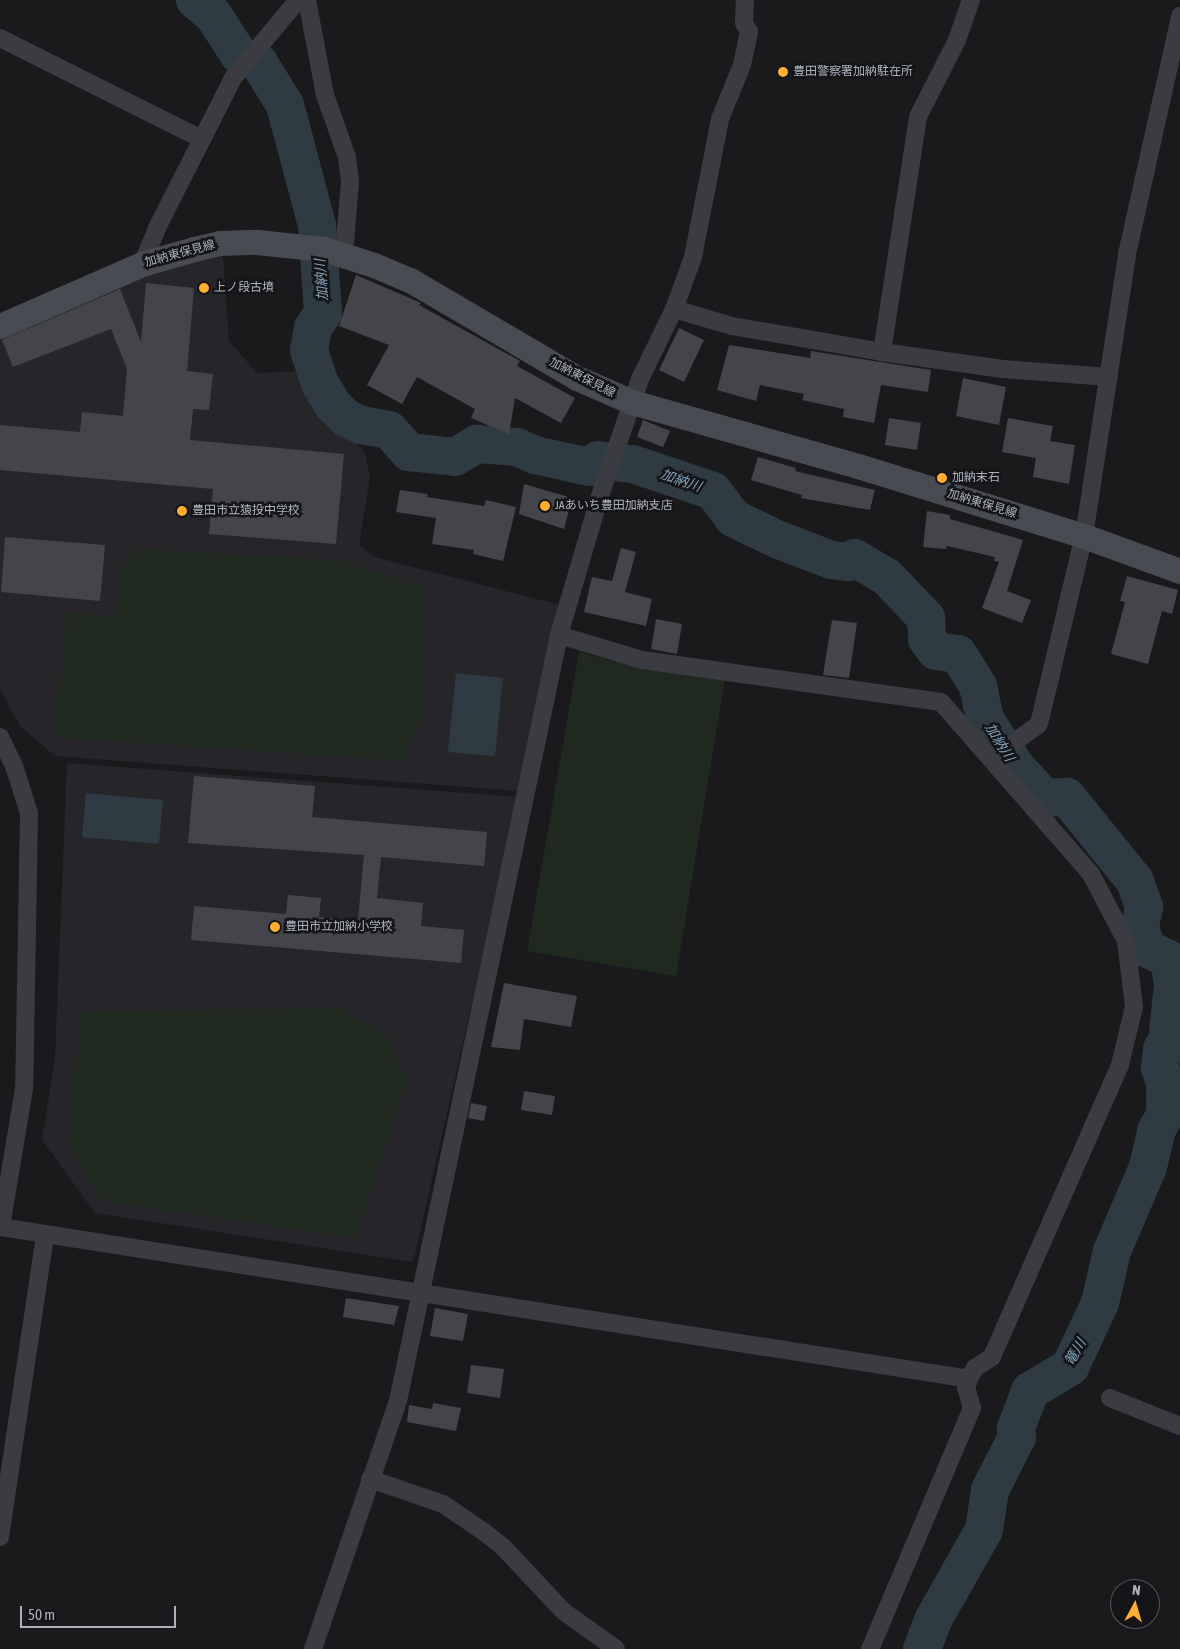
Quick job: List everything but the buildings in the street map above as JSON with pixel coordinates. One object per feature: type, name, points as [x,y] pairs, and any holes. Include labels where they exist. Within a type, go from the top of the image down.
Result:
[{"type":"main road","name":"加納東保見線","points":[[0,326],[142,264],[220,243],[289,244],[339,252],[410,280],[577,378],[632,402],[858,466],[1084,536],[1180,571]]},
{"type":"street","points":[[142,264],[202,139],[240,68],[298,0]]},
{"type":"street","points":[[307,0],[325,95],[348,158],[350,181],[339,252]]},
{"type":"street","points":[[313,1649],[398,1401],[559,635],[632,402],[674,309],[693,257],[720,119],[742,65],[749,32],[744,23],[745,0]]},
{"type":"street","points":[[882,352],[918,118],[957,40],[971,0]]},
{"type":"street","points":[[994,756],[1038,725],[1084,536],[1127,254],[1180,16]]},
{"type":"street","points":[[0,38],[202,139]]},
{"type":"street","points":[[674,309],[732,326],[882,352],[1003,369],[1109,377]]},
{"type":"street","points":[[559,635],[642,660],[942,702],[994,756],[1091,874],[1126,941],[1134,1007],[1120,1065],[992,1357],[975,1368],[969,1379],[966,1388],[972,1408],[870,1649]]},
{"type":"street","points":[[0,737],[14,766],[29,813],[24,1089],[0,1227],[45,1236],[969,1379]]},
{"type":"street","points":[[0,1537],[45,1236]]},
{"type":"street","points":[[1110,1398],[1180,1426]]},
{"type":"street","points":[[370,1479],[443,1504],[476,1526],[503,1547],[563,1611],[616,1649]]},
{"type":"shaded area","name":"豊田市立猿投中学校","points":[[223,255],[229,341],[257,373],[298,371],[311,404],[365,452],[370,477],[359,545],[374,557],[557,604],[561,618],[519,791],[55,756],[20,726],[0,689],[0,335],[157,268]]},
{"type":"shaded area","points":[[456,673],[503,678],[495,756],[448,752]]},
{"type":"shaded area","name":"豊田市立加納小学校","points":[[67,763],[519,797],[413,1262],[95,1213],[42,1140],[55,1058]]},
{"type":"shaded area","points":[[86,793],[163,800],[159,844],[82,837]]},
{"type":"green space","points":[[136,549],[338,560],[425,588],[422,717],[403,761],[55,737],[66,613],[115,616],[119,571]]},
{"type":"green space","points":[[579,652],[645,670],[725,679],[676,976],[527,951]]},
{"type":"green space","points":[[339,1008],[386,1034],[407,1081],[356,1238],[101,1201],[68,1142],[81,1011]]},
{"type":"waterway","name":"加納川","points":[[195,0],[214,16],[239,55],[259,63],[285,105],[317,225],[323,313],[313,328],[309,350],[320,383],[332,404],[346,418],[361,425],[389,430],[409,452],[455,457],[477,444],[517,447],[535,455],[589,467],[598,460],[633,464],[713,491],[733,518],[779,540],[831,560],[848,562],[855,558],[887,577],[926,618],[927,639],[936,651],[958,654],[978,686],[985,719],[1016,767],[1045,798],[1067,797],[1135,881],[1144,907],[1140,926],[1146,948],[1169,959],[1173,985],[1167,1042]]},
{"type":"waterway","name":"篭川","points":[[922,1649],[933,1620],[984,1530],[990,1490],[1017,1437],[1016,1428],[1030,1391],[1070,1367],[1100,1303],[1112,1251],[1148,1167],[1156,1131],[1165,1115],[1165,1084],[1160,1068],[1162,1049],[1167,1042],[1180,1037]]},
{"type":"place","name":"豊田警察署加納駐在所","points":[[783,72]]},
{"type":"place","name":"上ノ段古墳","points":[[204,288]]},
{"type":"place","name":"加納末石","points":[[942,478]]},
{"type":"place","name":"JAあいち豊田加納支店","points":[[545,506]]},
{"type":"place","name":"豊田市立猿投中学校","points":[[182,511]]},
{"type":"place","name":"豊田市立加納小学校","points":[[275,927]]}]
